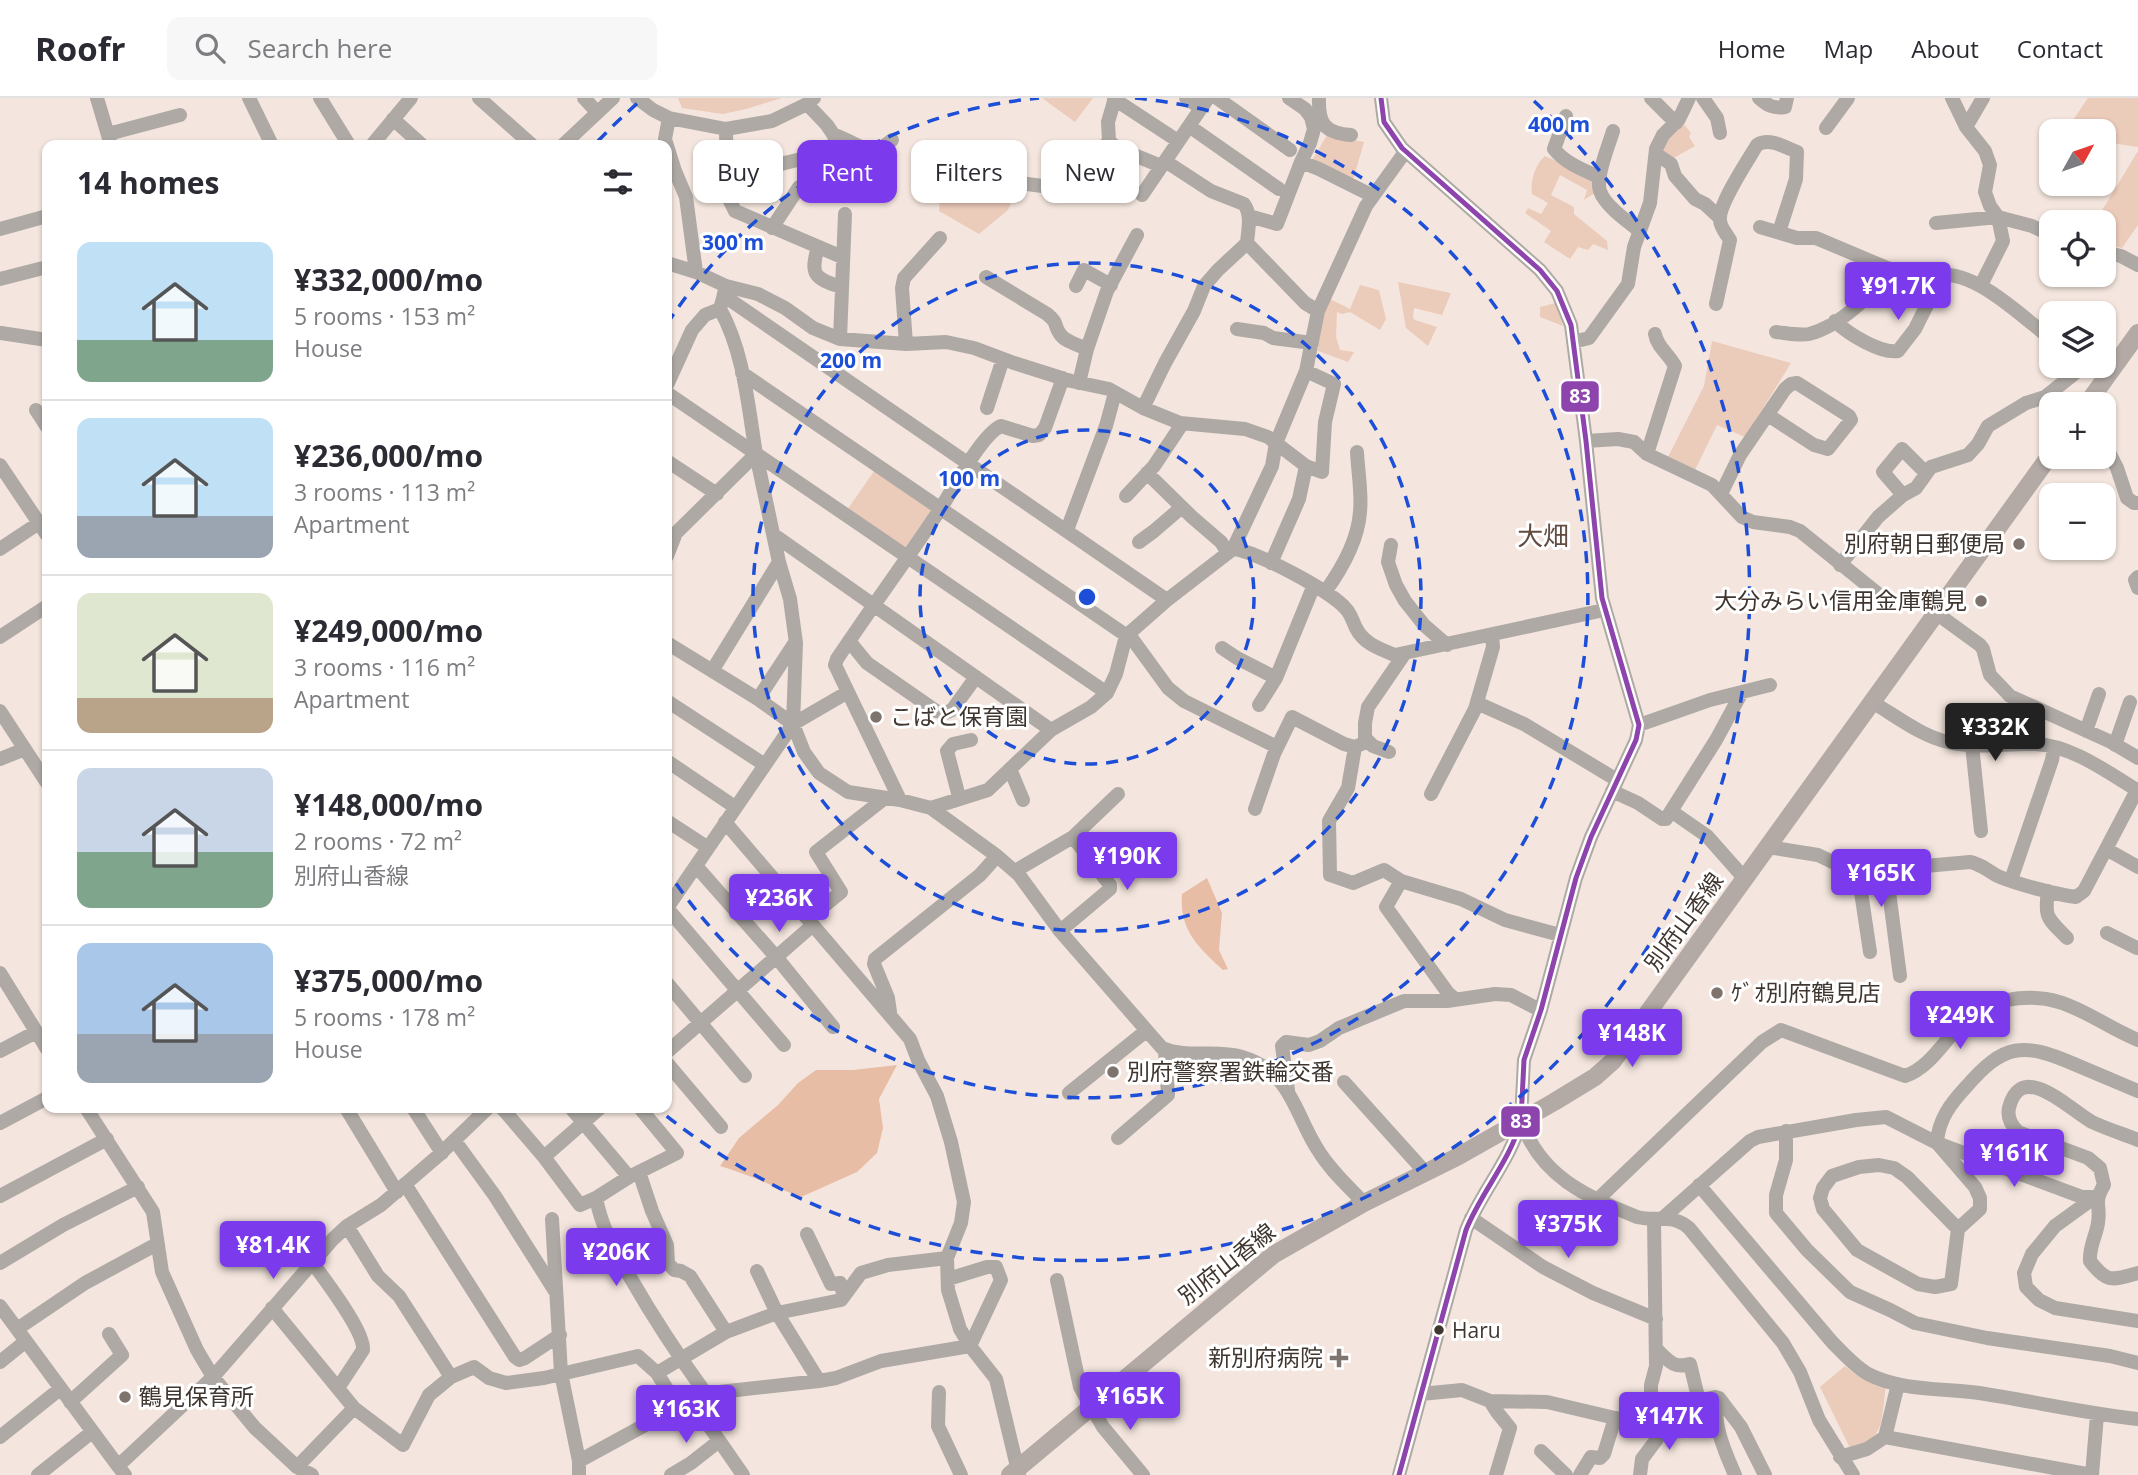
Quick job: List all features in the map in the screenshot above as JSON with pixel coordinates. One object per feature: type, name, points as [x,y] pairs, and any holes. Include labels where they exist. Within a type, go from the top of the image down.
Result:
[{"type":"main road","points":[[2096,392],[2138,333]]},
{"type":"main road","name":"別府山香線","points":[[1015,1473],[1273,1255],[1364,1203],[1476,1146],[1602,1071],[1619,1054],[2040,469]]},
{"type":"street","points":[[97,98],[109,140],[180,115]]},
{"type":"street","points":[[248,98],[269,140]]},
{"type":"street","points":[[320,98],[346,140]]},
{"type":"street","points":[[376,140],[411,98]]},
{"type":"street","points":[[479,98],[527,140]]},
{"type":"street","points":[[584,98],[597,112]]},
{"type":"street","points":[[568,140],[613,98]]},
{"type":"street","points":[[637,98],[669,118],[726,129],[772,121],[810,101],[834,135],[834,146],[818,155],[783,163]]},
{"type":"street","points":[[1142,195],[1204,103],[1186,98]]},
{"type":"street","points":[[1217,98],[1290,150]]},
{"type":"street","points":[[1249,216],[1277,224],[1310,143],[1314,129],[1311,117],[1305,109],[1289,98]]},
{"type":"street","points":[[1319,98],[1321,120],[1329,131],[1351,135]]},
{"type":"street","points":[[1381,98],[1384,122],[1405,152],[1549,279],[1565,307],[1573,342],[1586,442],[1604,610],[1639,725],[1636,740],[1583,858],[1541,1010],[1524,1060],[1521,1120],[1511,1149],[1471,1218],[1460,1250],[1399,1475]]},
{"type":"street","points":[[1651,98],[1676,123]]},
{"type":"street","points":[[1573,342],[1589,338],[1630,280],[1630,260],[1650,203],[1656,154],[1663,135],[1676,123],[1689,98]]},
{"type":"street","points":[[1703,98],[1717,118],[1720,133]]},
{"type":"street","points":[[1759,98],[1778,108],[1785,107],[1787,98]]},
{"type":"street","points":[[1826,128],[1848,98]]},
{"type":"street","points":[[1966,127],[1983,98]]},
{"type":"street","points":[[1109,140],[1108,122],[1115,99],[1178,141]]},
{"type":"street","points":[[1954,100],[1966,127],[1985,151],[1990,166],[1985,192],[1998,217],[2003,241],[1982,285]]},
{"type":"street","points":[[1566,116],[1554,149],[1560,156],[1600,177]]},
{"type":"street","points":[[662,140],[669,118]]},
{"type":"street","points":[[393,119],[416,140]]},
{"type":"street","points":[[1189,125],[1279,189]]},
{"type":"street","points":[[726,129],[726,140]]},
{"type":"street","points":[[1613,131],[1600,177],[1600,192],[1620,216],[1640,231]]},
{"type":"street","points":[[834,135],[849,140]]},
{"type":"street","points":[[1716,304],[1730,240],[1719,217],[1757,145],[1762,142],[1797,152],[1796,179],[1779,232]]},
{"type":"street","points":[[931,808],[988,790],[1051,730],[1091,707],[1107,693],[1116,674],[1126,636],[1167,600],[1231,551],[1272,466],[1276,443],[1306,371],[1318,311],[1366,206],[1405,152]]},
{"type":"street","points":[[1656,154],[1671,164],[1675,176],[1695,199],[1719,217]]},
{"type":"street","points":[[1139,156],[1163,164],[1211,191],[1244,204],[1249,216],[1247,243],[1204,286],[1194,311],[1143,408]]},
{"type":"street","points":[[1301,162],[1373,196]]},
{"type":"street","points":[[672,165],[686,197],[696,272]]},
{"type":"street","points":[[1027,184],[1041,186]]},
{"type":"street","points":[[772,228],[797,190]]},
{"type":"street","points":[[731,203],[735,211],[842,257]]},
{"type":"street","points":[[839,339],[845,214]]},
{"type":"street","points":[[0,229],[42,217]]},
{"type":"street","points":[[1936,223],[1998,217],[2039,229]]},
{"type":"street","points":[[1760,227],[1797,238],[1816,238],[1925,284],[1942,275],[1959,277],[1982,285],[2039,330]]},
{"type":"street","points":[[1079,383],[1087,349],[1111,285],[1137,235]]},
{"type":"street","points":[[906,344],[902,288],[904,278],[940,238]]},
{"type":"street","points":[[1247,243],[1305,303],[1318,311]]},
{"type":"street","points":[[818,247],[813,271],[818,278],[841,287]]},
{"type":"street","points":[[2116,256],[2138,265]]},
{"type":"street","points":[[672,265],[696,272],[725,289],[758,294],[813,328],[839,339],[906,344],[946,342],[974,348],[1079,383],[1109,389],[1143,408],[1182,424],[1245,429],[1276,443],[1306,466],[1322,472],[1325,422],[1334,384],[1306,371]]},
{"type":"street","points":[[0,279],[42,268]]},
{"type":"street","points":[[1776,332],[1806,335],[1820,330],[1870,296],[1882,282],[1888,268]]},
{"type":"street","points":[[1076,286],[1084,270],[1111,285]]},
{"type":"street","points":[[1835,321],[1864,341],[1891,352],[1898,351],[1916,328],[1942,275]]},
{"type":"street","points":[[986,277],[1047,314],[1056,321],[1059,334],[1087,349]]},
{"type":"street","points":[[725,289],[720,309],[729,325],[742,373],[779,562],[790,599],[796,643],[793,724],[804,752],[819,773],[848,792],[931,808],[997,856],[1014,871],[1060,931],[1146,1031],[1165,1049],[1172,1053],[1241,1056],[1264,1067],[1281,1081],[1318,1150],[1364,1203]]},
{"type":"street","points":[[725,289],[733,302],[1167,600]]},
{"type":"street","points":[[672,374],[692,330],[705,315],[720,309]]},
{"type":"street","points":[[0,320],[0,334],[42,339]]},
{"type":"street","points":[[1237,329],[1264,333],[1273,338],[1312,343]]},
{"type":"street","points":[[1647,454],[1675,366],[1669,354],[1657,344],[1655,334]]},
{"type":"street","points":[[987,408],[1003,359]]},
{"type":"street","points":[[742,373],[1133,640],[1168,688],[1184,701],[1278,747]]},
{"type":"street","points":[[893,799],[835,665],[873,604],[941,508],[969,463],[997,427],[1033,436],[1039,435],[1045,428],[1063,378]]},
{"type":"street","points":[[1840,565],[1878,517],[1903,495],[1916,488],[1931,467],[1968,456],[1988,426],[2026,403],[2045,397],[2071,378]]},
{"type":"street","points":[[2101,378],[2104,381]]},
{"type":"street","points":[[1721,494],[1740,455],[1785,389],[1791,384],[1797,383],[1849,416],[1851,420],[1828,449],[1814,444],[1768,415]]},
{"type":"street","points":[[1067,530],[1106,426],[1115,393]]},
{"type":"street","points":[[672,396],[1107,693]]},
{"type":"street","points":[[36,410],[42,419]]},
{"type":"street","points":[[1126,496],[1154,466],[1182,424]]},
{"type":"street","points":[[1586,442],[1618,439],[1634,442],[1647,454],[1712,485],[1742,517],[1753,522],[1800,531],[1877,593]]},
{"type":"street","points":[[1903,495],[1883,472],[1902,449],[1926,473]]},
{"type":"street","points":[[1259,705],[1276,678],[1320,589],[1339,573],[1358,526],[1360,510],[1357,452]]},
{"type":"street","points":[[672,530],[716,494],[757,454]]},
{"type":"street","points":[[0,464],[42,527]]},
{"type":"street","points":[[672,464],[716,494]]},
{"type":"street","points":[[1271,563],[1299,499],[1306,466]]},
{"type":"street","points":[[2116,466],[2127,498],[2138,503]]},
{"type":"street","points":[[1147,473],[1231,551]]},
{"type":"street","points":[[1139,542],[1182,507]]},
{"type":"street","points":[[0,550],[42,529]]},
{"type":"street","points":[[774,535],[1051,730]]},
{"type":"street","points":[[1391,545],[1388,562],[1396,585],[1424,625],[1447,645]]},
{"type":"street","points":[[1231,551],[1241,549],[1320,589],[1346,608],[1358,632],[1373,647],[1395,655],[1604,610]]},
{"type":"street","points":[[712,671],[779,562]]},
{"type":"street","points":[[2138,577],[2135,580],[2138,588]]},
{"type":"street","points":[[0,637],[42,609]]},
{"type":"street","points":[[1936,613],[1980,645],[1990,675],[2006,692],[2138,758]]},
{"type":"street","points":[[1432,794],[1477,704],[1493,647],[1492,635]]},
{"type":"street","points":[[849,641],[867,663],[936,710],[945,713],[952,710],[976,677]]},
{"type":"street","points":[[758,699],[796,643]]},
{"type":"street","points":[[672,646],[793,724]]},
{"type":"street","points":[[1222,648],[1276,678]]},
{"type":"street","points":[[1405,653],[1368,707],[1365,738],[1348,788],[1329,821],[1330,875],[1353,883],[1384,870],[1401,881],[1461,899],[1513,923],[1560,935]]},
{"type":"street","points":[[1639,725],[1701,703],[1770,685]]},
{"type":"street","points":[[672,901],[793,724],[848,692]]},
{"type":"street","points":[[1477,704],[1524,724],[1664,820],[1742,692]]},
{"type":"street","points":[[2086,731],[2099,694]]},
{"type":"street","points":[[1768,847],[1818,855],[1843,867],[1861,871],[1970,862],[2000,877],[2048,891],[2076,897],[2084,891],[2137,790],[2067,751],[2037,744],[1972,745],[1948,742],[1918,729],[1872,702]]},
{"type":"street","points":[[2115,745],[2130,702]]},
{"type":"street","points":[[672,704],[765,765]]},
{"type":"street","points":[[0,711],[42,775]]},
{"type":"street","points":[[1255,809],[1292,717],[1344,744],[1373,746],[1389,752]]},
{"type":"street","points":[[959,797],[947,751],[953,744],[971,740]]},
{"type":"street","points":[[1972,745],[1981,831]]},
{"type":"street","points":[[2011,880],[2054,748]]},
{"type":"street","points":[[0,759],[25,749]]},
{"type":"street","points":[[672,764],[735,807]]},
{"type":"street","points":[[1010,769],[1023,800]]},
{"type":"street","points":[[1014,871],[1073,838],[1118,794]]},
{"type":"street","points":[[672,1048],[777,958],[841,892],[816,852],[893,799]]},
{"type":"street","points":[[1671,811],[1707,836],[1745,879]]},
{"type":"street","points":[[725,822],[910,1039],[937,1096],[951,1142],[964,1202],[961,1223],[947,1258],[948,1290],[960,1329],[996,1380],[1015,1473]]},
{"type":"street","points":[[672,824],[708,848]]},
{"type":"street","points":[[1060,931],[1110,889],[1110,884],[1073,838]]},
{"type":"street","points":[[2106,849],[2138,867]]},
{"type":"street","points":[[891,1016],[888,998],[874,964],[875,959],[980,875],[997,856]]},
{"type":"street","points":[[696,866],[833,1027]]},
{"type":"street","points":[[1861,871],[1870,952]]},
{"type":"street","points":[[1861,871],[1889,892],[1900,975]]},
{"type":"street","points":[[1401,881],[1386,908],[1455,999]]},
{"type":"street","points":[[2048,891],[2045,911],[2067,938]]},
{"type":"street","points":[[672,914],[784,1045]]},
{"type":"street","points":[[2108,933],[2138,947]]},
{"type":"street","points":[[0,973],[42,1041]]},
{"type":"street","points":[[672,990],[745,1076]]},
{"type":"street","points":[[1288,1092],[1282,1046],[1286,1042],[1304,1045],[1320,1041],[1339,1028],[1404,1001],[1503,995],[1536,1007]]},
{"type":"street","points":[[1597,1200],[1762,1042],[1781,1030],[1905,1076],[1925,1063],[1975,1012],[1996,1002],[2026,996],[2066,1004],[2138,1041]]},
{"type":"street","points":[[1069,1093],[1146,1031]]},
{"type":"street","points":[[0,1051],[36,1032]]},
{"type":"street","points":[[1118,1138],[1168,1095],[1165,1049]]},
{"type":"street","points":[[1958,1229],[1908,1177],[1894,1168],[1879,1165],[1859,1167],[1832,1177],[1823,1188],[1823,1209],[1853,1247],[1863,1255],[1918,1284],[1935,1287],[1951,1284],[1958,1229],[1980,1209],[1980,1198],[1975,1187],[1937,1143],[1938,1130],[1942,1118],[1967,1085],[1991,1062],[2016,1050],[2034,1049],[2138,1091]]},
{"type":"street","points":[[672,1069],[720,1128]]},
{"type":"street","points":[[1344,1082],[1425,1172]]},
{"type":"street","points":[[2138,1140],[2091,1121],[2051,1092],[2036,1087],[2019,1091],[2010,1106],[2012,1125],[2018,1132],[2095,1163],[2103,1173],[2104,1185],[2096,1196],[2056,1226],[2032,1254],[2024,1273],[2026,1287],[2039,1300],[2055,1308],[2138,1321]]},
{"type":"street","points":[[0,1122],[42,1101]]},
{"type":"street","points":[[89,1113],[153,1212],[162,1272],[197,1350],[213,1377],[256,1428],[297,1466],[312,1475]]},
{"type":"street","points":[[349,1113],[515,1357],[519,1360],[525,1358],[560,1335]]},
{"type":"street","points":[[416,1113],[442,1153]]},
{"type":"street","points":[[0,1306],[121,1470],[213,1377],[312,1262],[347,1226],[382,1205],[442,1153],[482,1113]]},
{"type":"street","points":[[506,1113],[580,1205],[677,1153],[644,1113]]},
{"type":"street","points":[[576,1113],[634,1175],[667,1245],[668,1263],[674,1270],[690,1276],[726,1332]]},
{"type":"street","points":[[544,1157],[594,1113]]},
{"type":"street","points":[[1640,1475],[1642,1459],[1657,1439],[1651,1385],[1656,1366],[1659,1218],[1750,1141],[1786,1131],[1856,1119],[1886,1117],[1937,1143],[2082,1197],[2096,1196]]},
{"type":"street","points":[[1521,1120],[1532,1146],[1548,1166],[1577,1191],[1637,1217],[1675,1219],[1689,1228],[1783,1343],[1800,1372],[1819,1420],[1853,1475]]},
{"type":"street","points":[[1786,1131],[1786,1160],[1776,1195],[1776,1213],[1807,1250],[1850,1292],[1921,1326],[2110,1356],[2138,1363]]},
{"type":"street","points":[[0,1196],[107,1139]]},
{"type":"street","points":[[454,1141],[495,1196],[556,1292]]},
{"type":"street","points":[[1699,1185],[1832,1342],[1850,1361],[1868,1374],[1898,1384],[1977,1393],[2097,1415],[2138,1419]]},
{"type":"street","points":[[0,1264],[63,1225],[138,1186]]},
{"type":"street","points":[[2096,1196],[2099,1221],[2090,1261],[2105,1278],[2113,1280],[2138,1273]]},
{"type":"street","points":[[596,1198],[601,1221],[615,1250],[648,1308],[704,1391],[710,1393],[819,1381],[836,1378],[881,1361],[970,1346]]},
{"type":"street","points":[[1471,1218],[1544,1267],[1592,1293],[1656,1319]]},
{"type":"street","points":[[552,1219],[561,1373],[579,1468],[678,1407]]},
{"type":"street","points":[[347,1226],[378,1276],[399,1297],[451,1377]]},
{"type":"street","points":[[807,1234],[831,1284],[840,1283],[844,1296]]},
{"type":"street","points":[[17,1329],[85,1283],[157,1244]]},
{"type":"street","points":[[657,1373],[726,1332],[777,1313],[841,1300],[861,1273],[888,1265],[947,1258]]},
{"type":"street","points":[[312,1262],[346,1311],[363,1343],[363,1350],[338,1388]]},
{"type":"street","points":[[948,1279],[988,1267],[996,1267],[1000,1275],[1001,1280],[970,1346]]},
{"type":"street","points":[[757,1271],[777,1313],[819,1381]]},
{"type":"street","points":[[1058,1280],[1080,1387],[1103,1427],[1143,1475]]},
{"type":"street","points":[[272,1308],[354,1408],[403,1445],[429,1395],[451,1377],[474,1367],[489,1378],[506,1383],[544,1378],[638,1356],[657,1373],[678,1407],[689,1419],[707,1423],[743,1475]]},
{"type":"street","points":[[70,1402],[122,1355],[109,1334]]},
{"type":"street","points":[[0,1362],[26,1341]]},
{"type":"street","points":[[1656,1349],[1675,1366],[1690,1364],[1699,1401]]},
{"type":"street","points":[[1840,1457],[1867,1449],[1885,1437],[1898,1384]]},
{"type":"street","points":[[0,1437],[60,1389]]},
{"type":"street","points":[[1421,1394],[1462,1391],[1490,1401],[1547,1402],[1615,1418],[1655,1423],[1699,1401],[1715,1397],[1719,1398],[1741,1427],[1765,1475]]},
{"type":"street","points":[[939,1392],[938,1426],[961,1475]]},
{"type":"street","points":[[1719,1398],[1716,1412],[1721,1440],[1735,1475]]},
{"type":"street","points":[[1490,1401],[1510,1428],[1496,1475]]},
{"type":"street","points":[[297,1466],[354,1408]]},
{"type":"street","points":[[1885,1437],[2092,1475],[2097,1415]]},
{"type":"street","points":[[1580,1475],[1591,1457],[1600,1458],[1604,1454],[1615,1418]]},
{"type":"street","points":[[38,1475],[92,1432]]},
{"type":"street","points":[[671,1475],[719,1441]]},
{"type":"street","points":[[1541,1451],[1566,1475]]},
{"type":"shaded area","points":[[678,98],[782,98],[723,114],[682,108]]},
{"type":"shaded area","points":[[1042,98],[1093,98],[1075,122]]},
{"type":"shaded area","points":[[2088,98],[2138,98],[2138,147],[2116,144],[2116,119],[2074,119]]},
{"type":"shaded area","points":[[1683,123],[1691,133],[1689,137],[1695,146],[1672,159],[1662,150],[1665,138]]},
{"type":"shaded area","points":[[1327,135],[1364,142],[1354,177],[1350,180],[1310,164]]},
{"type":"shaded area","points":[[2138,151],[2138,225],[2122,248],[2116,246],[2116,210],[2102,210],[2111,196],[2116,196],[2116,187]]},
{"type":"shaded area","points":[[1545,156],[1591,176],[1595,193],[1584,200],[1587,190],[1560,175],[1551,195],[1574,207],[1574,214],[1607,241],[1608,250],[1593,244],[1588,250],[1578,247],[1570,259],[1544,242],[1551,231],[1525,213],[1528,208],[1541,214],[1548,203],[1532,194],[1536,168]]},
{"type":"shaded area","points":[[940,203],[1011,203],[1008,210],[979,234],[939,211]]},
{"type":"shaded area","points":[[1398,282],[1451,293],[1442,315],[1414,308],[1415,320],[1437,327],[1428,346],[1406,328]]},
{"type":"shaded area","points":[[1360,285],[1379,290],[1386,319],[1380,330],[1350,312],[1337,312],[1336,337],[1340,350],[1354,352],[1348,362],[1318,351],[1320,322],[1328,298],[1350,309]]},
{"type":"shaded area","points":[[1556,303],[1563,326],[1540,317],[1540,307]]},
{"type":"shaded area","points":[[1712,341],[1791,363],[1745,437],[1717,425],[1695,470],[1668,457],[1704,386]]},
{"type":"shaded area","points":[[877,467],[937,509],[907,552],[847,510]]},
{"type":"shaded area","points":[[1207,878],[1222,913],[1219,950],[1228,969],[1223,970],[1198,945],[1184,918],[1182,894]]},
{"type":"shaded area","points":[[897,1065],[879,1099],[883,1128],[877,1153],[857,1172],[801,1197],[720,1166],[739,1138],[778,1105],[798,1083],[816,1070],[853,1070]]},
{"type":"shaded area","points":[[1845,1366],[1854,1373],[1886,1386],[1882,1417],[1876,1434],[1862,1446],[1851,1450],[1820,1387]]},
{"type":"transit line","name":"83","points":[[1381,98],[1384,122],[1402,148],[1540,270],[1557,291],[1571,325],[1602,598],[1639,725],[1636,740],[1591,837],[1576,878],[1541,1010],[1524,1060],[1521,1120],[1510,1149],[1466,1230],[1399,1475]]},
{"type":"place","name":"別府朝日郵便局","points":[[2019,544]]},
{"type":"place","name":"大分みらい信用金庫鶴見","points":[[1981,601]]},
{"type":"place","name":"こばと保育園","points":[[876,717]]},
{"type":"place","name":"ｹﾞｵ別府鶴見店","points":[[1717,993]]},
{"type":"place","name":"別府警察署鉄輪交番","points":[[1113,1072]]},
{"type":"place","name":"Haru","points":[[1439,1330]]},
{"type":"place","name":"新別府病院","points":[[1339,1358]]},
{"type":"place","name":"鶴見保育所","points":[[125,1397]]},
{"type":"district","name":"大畑","points":[[1543,536]]}]
